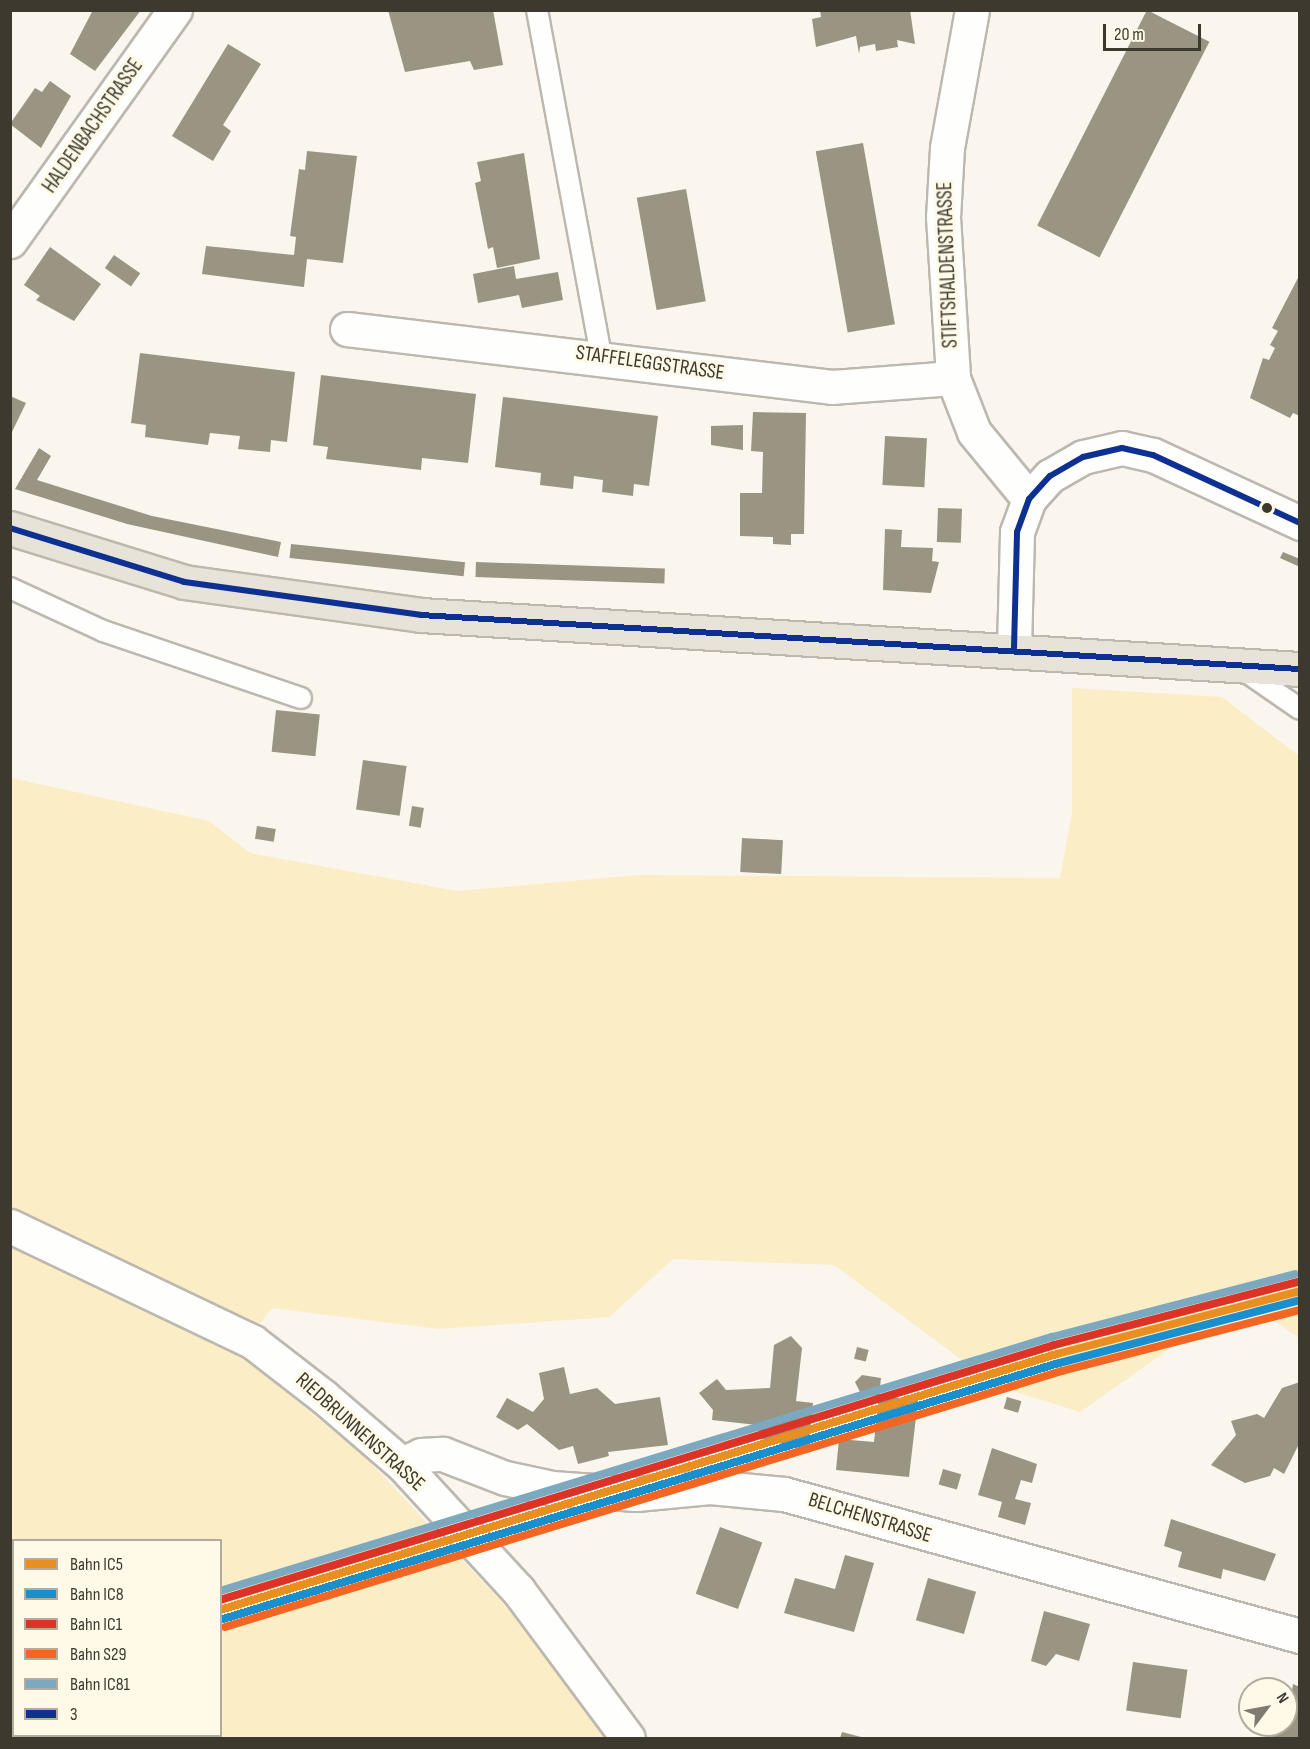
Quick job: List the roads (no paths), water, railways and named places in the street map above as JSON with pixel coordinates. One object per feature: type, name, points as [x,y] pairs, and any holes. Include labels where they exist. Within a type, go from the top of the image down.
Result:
[{"type":"main road","points":[[10,528],[184,582],[277,599],[421,615],[1014,648],[1299,669]]},
{"type":"street","name":"HALDENBACHSTRASSE","points":[[10,241],[175,10]]},
{"type":"street","name":"STIFTSHALDENSTRASSE","points":[[972,10],[947,148],[944,205],[953,378],[974,432],[1029,499]]},
{"type":"street","name":"STAFFELEGGSTRASSE","points":[[347,329],[601,355],[832,387],[953,378]]},
{"type":"street","points":[[1014,648],[1017,532],[1029,499],[1050,476],[1083,457],[1122,448],[1191,470],[1299,523]]},
{"type":"street","name":"RIEDBRUNNENSTRASSE","points":[[10,1226],[253,1342],[402,1464],[518,1590],[628,1738]]},
{"type":"street","name":"BELCHENSTRASSE","points":[[402,1464],[421,1455],[443,1454],[505,1478],[552,1488],[636,1494],[710,1487],[784,1494],[1299,1636]]},
{"type":"lane","points":[[537,10],[601,355]]},
{"type":"lane","points":[[10,588],[104,631],[301,698]]},
{"type":"lane","points":[[1232,663],[1299,709]]},
{"type":"rail line","name":"IC81","points":[[222,1590],[1052,1337],[1295,1274]]},
{"type":"rail line","name":"IC1","points":[[222,1599],[1054,1345],[1298,1282]]},
{"type":"rail line","name":"IC5","points":[[222,1609],[1057,1354],[1300,1291]]},
{"type":"rail line","name":"IC8","points":[[223,1619],[1059,1363],[1300,1300]]},
{"type":"rail line","name":"S29","points":[[225,1627],[1062,1371],[1300,1310]]}]
